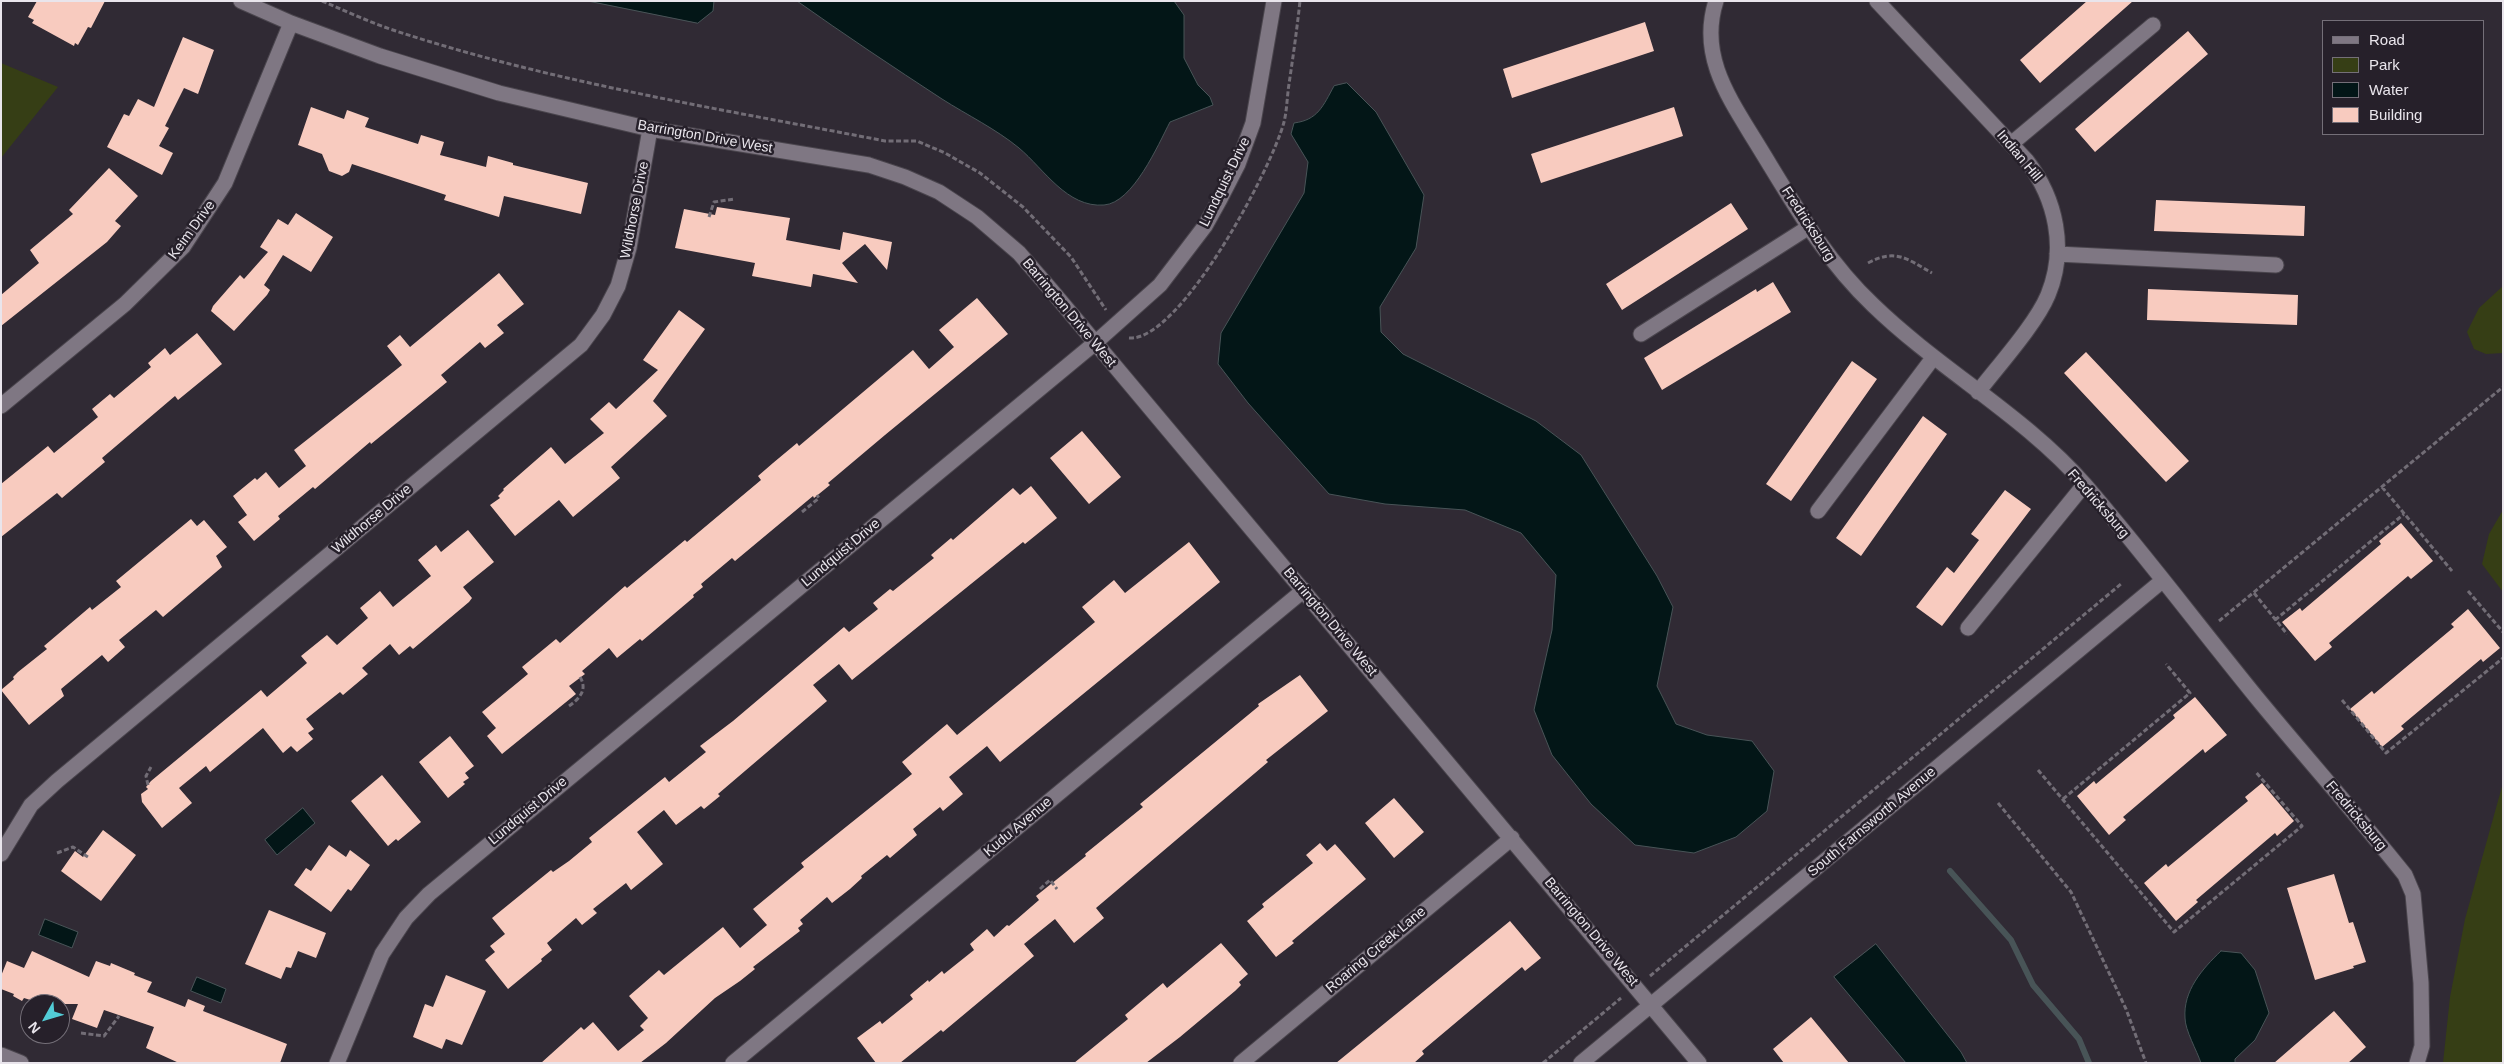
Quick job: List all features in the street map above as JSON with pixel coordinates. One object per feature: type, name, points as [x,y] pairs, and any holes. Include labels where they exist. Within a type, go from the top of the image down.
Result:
[{"type":"street","name":"Barrington Drive West","points":[[241,1],[291,23],[448,79],[650,129],[869,165],[905,176],[939,192],[978,217],[1018,253],[1095,343],[1700,1063]]},
{"type":"street","name":"Lundquist Drive","points":[[337,1063],[382,954],[406,918],[429,894],[1095,343],[1160,285],[1205,226],[1238,164],[1253,123],[1274,1]]},
{"type":"street","name":"Fredricksburg","points":[[1716,1],[1709,31],[1715,65],[1725,88],[1809,227],[1844,277],[1896,327],[2027,431],[2084,485],[2405,875],[2413,894],[2421,983],[2422,1046],[2417,1063]]},
{"type":"street","name":"Indian Hill","points":[[1877,1],[2011,144],[2042,180],[2056,222],[2057,254],[2048,296],[2036,316],[1978,392]]},
{"type":"street","name":"Keim Drive","points":[[1,406],[126,304],[183,247],[224,183],[291,23]]},
{"type":"street","points":[[2011,144],[2153,25]]},
{"type":"street","name":"Wildhorse Drive","points":[[1,854],[31,805],[57,781],[581,345],[603,315],[618,286],[629,248],[650,129]]},
{"type":"street","points":[[1642,334],[1809,227]]},
{"type":"street","points":[[2057,254],[2276,265]]},
{"type":"street","points":[[1818,511],[1934,358]]},
{"type":"street","points":[[1968,628],[2084,485]]},
{"type":"street","name":"South Farnsworth Avenue","points":[[1581,1063],[2162,581]]},
{"type":"street","name":"Kudu Avenue","points":[[733,1063],[1304,590]]},
{"type":"street","name":"Roaring Creek Lane","points":[[1241,1063],[1512,838]]},
{"type":"street","points":[[1,1055],[20,1063]]},
{"type":"path","points":[[322,1],[395,31],[499,61],[609,88],[885,140],[917,141],[945,153],[980,173],[1023,207],[1071,257],[1107,310]]},
{"type":"path","points":[[710,217],[714,202],[734,199]]},
{"type":"path","points":[[1868,263],[1881,256],[1892,254],[1904,258],[1932,273]]},
{"type":"path","points":[[2217,623],[2503,386]]},
{"type":"path","points":[[2382,487],[2452,572]]},
{"type":"path","points":[[802,512],[820,498],[817,495]]},
{"type":"path","points":[[2276,620],[2404,514]]},
{"type":"path","points":[[1659,969],[2121,584]]},
{"type":"path","points":[[2468,591],[2503,632]]},
{"type":"path","points":[[2254,593],[2287,634]]},
{"type":"path","points":[[2342,700],[2386,753],[2503,658]]},
{"type":"path","points":[[2063,799],[2190,693],[2166,664]]},
{"type":"path","points":[[569,706],[579,699],[583,691],[584,686],[580,677]]},
{"type":"path","points":[[148,785],[146,776],[151,767]]},
{"type":"path","points":[[2038,770],[2174,932],[2302,826],[2255,770]]},
{"type":"path","points":[[1998,803],[2071,892],[2126,1008],[2146,1063]]},
{"type":"path","points":[[56,853],[73,847],[88,857]]},
{"type":"path","points":[[1040,889],[1050,880],[1057,889]]},
{"type":"path","points":[[1543,1063],[1614,1004]]},
{"type":"path","points":[[81,1033],[104,1036],[119,1016]]},
{"type":"green space","points":[[1,63],[58,87],[1,158]]},
{"type":"green space","points":[[2503,286],[2503,353],[2486,354],[2474,349],[2467,332],[2479,308]]},
{"type":"green space","points":[[2503,510],[2503,592],[2482,564],[2489,534]]},
{"type":"green space","points":[[2503,783],[2503,1063],[2443,1063],[2450,997],[2465,919]]},
{"type":"water","points":[[588,1],[714,1],[713,11],[698,23]]},
{"type":"water","points":[[797,1],[1174,1],[1184,15],[1184,58],[1198,85],[1210,97],[1213,105],[1170,122],[1143,171],[1125,194],[1115,202],[1104,205],[1091,204],[1067,194],[1019,148],[1001,135],[924,87]]},
{"type":"water","points":[[1347,83],[1376,112],[1424,195],[1416,248],[1380,307],[1381,332],[1403,354],[1536,421],[1581,455],[1657,576],[1673,607],[1657,686],[1676,724],[1707,735],[1752,741],[1774,771],[1767,811],[1736,837],[1694,853],[1635,845],[1591,804],[1552,755],[1534,710],[1552,630],[1556,575],[1521,533],[1465,510],[1385,504],[1329,494],[1248,403],[1218,364],[1221,333],[1304,193],[1308,162],[1291,134],[1294,123],[1309,119],[1323,106],[1334,86]]},
{"type":"water","points":[[303,808],[315,823],[277,855],[265,840]]},
{"type":"water","points":[[45,919],[78,932],[72,948],[39,935]]},
{"type":"water","points":[[1876,944],[1961,1052],[1967,1063],[1906,1063],[1834,977]]},
{"type":"water","points":[[2221,951],[2241,953],[2255,970],[2269,1013],[2255,1040],[2235,1059],[2235,1063],[2201,1063],[2187,1028],[2185,1008],[2195,981]]},
{"type":"water","points":[[197,977],[226,989],[221,1003],[191,991]]},
{"type":"building","points":[[37,1],[105,1],[91,28],[88,27],[78,45],[75,43],[74,46],[32,23],[34,20],[28,17]]},
{"type":"building","points":[[2087,1],[2133,1],[2040,83],[2020,60]]},
{"type":"building","points":[[1645,22],[1654,51],[1512,98],[1503,69]]},
{"type":"building","points":[[2188,31],[2208,54],[2095,152],[2075,129]]},
{"type":"building","points":[[183,37],[214,50],[198,94],[184,88],[165,126],[169,128],[159,146],[173,153],[162,175],[107,147],[124,114],[129,116],[138,99],[154,107]]},
{"type":"building","points":[[311,107],[344,119],[347,110],[369,118],[365,127],[418,144],[421,135],[444,142],[440,155],[486,167],[488,156],[513,163],[513,165],[588,183],[581,214],[504,196],[499,217],[444,200],[446,195],[352,164],[349,172],[342,176],[329,171],[322,154],[298,145]]},
{"type":"building","points":[[1674,107],[1683,136],[1541,183],[1531,154]]},
{"type":"building","points":[[109,168],[138,196],[115,221],[121,226],[107,242],[1,326],[1,295],[39,263],[30,250],[73,214],[69,210]]},
{"type":"building","points":[[2156,200],[2305,206],[2304,236],[2154,231]]},
{"type":"building","points":[[1731,203],[1748,229],[1622,310],[1606,284]]},
{"type":"building","points":[[717,207],[790,218],[786,240],[840,250],[843,232],[892,242],[887,270],[865,244],[842,263],[858,283],[813,274],[811,287],[752,276],[755,263],[675,248],[684,209],[715,215]]},
{"type":"building","points":[[296,213],[333,237],[311,272],[283,255],[264,285],[270,290],[267,295],[234,331],[211,311],[213,306],[240,275],[244,279],[268,252],[260,247],[278,219],[288,225]]},
{"type":"building","points":[[499,273],[524,304],[497,325],[504,333],[485,348],[480,342],[441,375],[447,382],[371,444],[370,442],[315,489],[313,487],[278,516],[280,519],[254,541],[238,522],[247,515],[233,496],[255,478],[257,480],[266,472],[279,488],[306,466],[294,450],[402,365],[387,346],[400,335],[410,347]]},
{"type":"building","points":[[1773,282],[1791,312],[1662,390],[1644,358],[1756,289],[1757,292]]},
{"type":"building","points":[[2148,289],[2298,295],[2297,325],[2147,320]]},
{"type":"building","points":[[977,298],[1008,334],[828,483],[830,485],[814,498],[813,496],[735,561],[732,558],[701,584],[703,587],[693,595],[694,597],[642,641],[640,639],[617,658],[609,648],[582,671],[585,674],[569,686],[576,694],[502,754],[487,736],[496,728],[482,712],[528,674],[522,667],[556,639],[560,643],[625,586],[627,588],[685,540],[687,542],[761,480],[758,476],[773,463],[797,443],[799,446],[913,350],[929,369],[954,347],[939,330]]},
{"type":"building","points":[[679,310],[705,329],[653,401],[667,416],[611,467],[620,478],[573,517],[559,500],[515,536],[490,505],[500,498],[498,496],[503,489],[551,447],[565,464],[604,433],[590,419],[609,402],[616,409],[658,370],[643,360]]},
{"type":"building","points":[[197,333],[222,364],[178,400],[175,396],[102,458],[105,462],[62,498],[57,493],[1,537],[1,484],[48,446],[54,453],[98,417],[92,409],[110,394],[114,398],[151,367],[148,363],[165,348],[170,355]]},
{"type":"building","points":[[2086,352],[2189,461],[2166,482],[2064,373]]},
{"type":"building","points":[[1852,361],[1877,379],[1791,501],[1766,484]]},
{"type":"building","points":[[1923,416],[1947,434],[1861,556],[1836,538]]},
{"type":"building","points":[[1082,431],[1121,477],[1089,504],[1050,458]]},
{"type":"building","points":[[1031,486],[1057,518],[1025,544],[1023,542],[852,680],[839,664],[813,685],[827,701],[718,794],[720,796],[704,809],[701,806],[676,825],[664,810],[637,832],[663,864],[631,890],[626,883],[593,909],[597,913],[582,925],[576,918],[547,943],[552,950],[541,959],[542,961],[508,989],[485,960],[495,952],[490,946],[505,934],[492,918],[551,870],[553,872],[569,861],[592,842],[589,838],[665,777],[669,782],[706,752],[700,746],[733,721],[844,627],[849,632],[878,609],[873,603],[890,589],[893,591],[934,558],[931,555],[951,538],[953,540],[1013,488],[1020,495]]},
{"type":"building","points":[[2005,490],[2031,509],[1942,626],[1916,607],[1947,567],[1954,573],[1979,540],[1971,534]]},
{"type":"building","points":[[191,519],[197,526],[204,520],[227,547],[216,556],[222,567],[163,617],[156,610],[119,640],[125,647],[108,662],[102,655],[61,689],[64,696],[29,725],[1,690],[14,679],[13,677],[18,672],[47,649],[44,646],[90,607],[92,610],[121,587],[116,581]]},
{"type":"building","points":[[2401,523],[2433,561],[2411,579],[2408,576],[2329,643],[2332,647],[2315,661],[2282,622],[2300,608],[2302,611],[2381,544],[2379,541]]},
{"type":"building","points":[[468,530],[494,562],[463,587],[472,598],[469,602],[413,649],[410,646],[399,655],[390,644],[362,668],[368,674],[343,695],[340,692],[306,719],[314,729],[308,733],[313,739],[297,752],[291,746],[283,753],[263,728],[210,772],[206,766],[179,788],[192,803],[162,828],[142,802],[141,794],[148,789],[146,787],[151,781],[261,690],[267,697],[307,663],[301,656],[327,635],[337,645],[368,618],[360,608],[380,591],[393,607],[431,576],[418,560],[436,545],[441,552]]},
{"type":"building","points":[[1189,542],[1220,582],[1000,762],[987,746],[949,777],[963,794],[943,811],[940,807],[913,829],[917,835],[890,858],[887,855],[832,903],[827,897],[800,920],[803,924],[798,928],[800,931],[753,967],[755,969],[740,981],[715,998],[666,1043],[640,1063],[541,1063],[581,1027],[584,1030],[593,1022],[618,1051],[644,1030],[640,1026],[648,1018],[629,996],[659,970],[664,975],[723,927],[740,948],[767,925],[753,909],[804,867],[801,863],[912,774],[902,762],[947,724],[957,735],[1095,622],[1082,607],[1114,580],[1125,593]]},
{"type":"building","points":[[2468,609],[2500,648],[2483,662],[2481,659],[2401,726],[2404,729],[2382,747],[2350,709],[2372,691],[2374,694],[2454,627],[2451,624]]},
{"type":"building","points":[[1300,675],[1328,711],[1266,760],[1268,762],[1096,908],[1104,918],[1074,943],[1055,919],[1024,944],[1034,956],[943,1032],[941,1030],[900,1063],[876,1063],[857,1038],[880,1021],[882,1024],[913,999],[910,995],[928,980],[929,982],[942,971],[944,974],[974,950],[970,944],[987,929],[994,937],[1007,925],[1009,926],[1039,900],[1036,896],[1143,807],[1140,804],[1259,706],[1258,704]]},
{"type":"building","points":[[2195,697],[2227,735],[2205,753],[2203,749],[2123,817],[2126,820],[2109,835],[2077,796],[2094,781],[2096,784],[2175,718],[2173,715]]},
{"type":"building","points":[[450,736],[474,766],[465,773],[469,778],[463,782],[465,784],[448,798],[419,762]]},
{"type":"building","points":[[382,775],[421,822],[398,841],[396,839],[388,846],[351,801]]},
{"type":"building","points":[[2262,783],[2294,821],[2277,836],[2275,833],[2196,900],[2198,902],[2176,921],[2144,883],[2166,864],[2168,867],[2248,801],[2245,797]]},
{"type":"building","points":[[1394,798],[1424,832],[1394,858],[1365,823]]},
{"type":"building","points":[[103,830],[136,855],[101,901],[61,871],[75,851],[83,857]]},
{"type":"building","points":[[1320,843],[1327,851],[1335,844],[1366,879],[1292,941],[1294,943],[1276,957],[1247,921],[1264,907],[1262,904],[1313,863],[1306,855]]},
{"type":"building","points":[[329,845],[346,857],[350,850],[370,865],[351,891],[348,889],[331,912],[294,885],[306,868],[311,871]]},
{"type":"building","points":[[2334,874],[2349,923],[2353,922],[2366,962],[2353,966],[2354,968],[2315,980],[2287,888]]},
{"type":"building","points":[[269,910],[326,933],[316,958],[298,951],[291,968],[286,967],[281,979],[245,964]]},
{"type":"building","points":[[1510,921],[1541,958],[1525,971],[1522,967],[1422,1051],[1424,1054],[1414,1063],[1336,1063]]},
{"type":"building","points":[[1221,943],[1248,974],[1239,982],[1241,985],[1235,991],[1180,1037],[1146,1063],[1074,1063],[1128,1019],[1125,1015],[1163,983],[1167,988]]},
{"type":"building","points":[[32,951],[89,977],[96,961],[110,966],[111,963],[152,982],[147,992],[185,1007],[188,999],[205,1006],[203,1011],[287,1044],[280,1063],[179,1063],[146,1048],[154,1027],[104,1010],[97,1028],[72,1019],[78,1004],[70,1004],[70,994],[20,994],[20,1000],[13,996],[14,994],[1,989],[1,976],[7,961],[24,968]]},
{"type":"building","points":[[446,975],[486,991],[462,1045],[446,1039],[442,1049],[413,1037],[425,1004],[433,1007]]},
{"type":"building","points":[[2334,1011],[2366,1047],[2348,1063],[2274,1063]]},
{"type":"building","points":[[1811,1017],[1849,1063],[1784,1063],[1773,1049]]},
{"type":"waterway","points":[[1950,871],[2011,940],[2033,985],[2079,1039],[2089,1063]]}]
